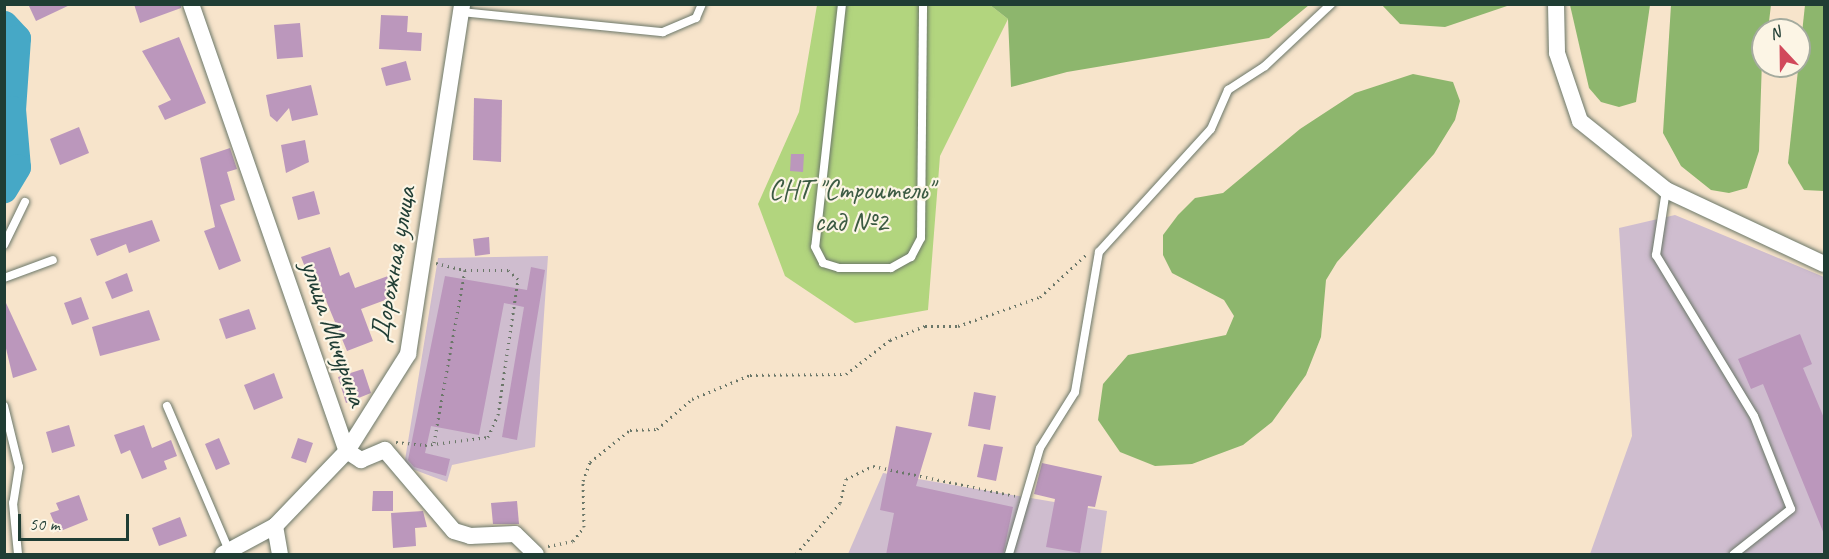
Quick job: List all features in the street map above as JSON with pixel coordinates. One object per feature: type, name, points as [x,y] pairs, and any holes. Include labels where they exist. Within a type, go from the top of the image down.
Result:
[{"type":"street","name":"улица Мичурина","points":[[191,4],[347,451],[361,460],[385,450]]},
{"type":"street","points":[[1556,4],[1557,53],[1580,121],[1666,190],[1824,264]]},
{"type":"street","name":"Дорожная улица","points":[[226,553],[274,526],[347,451],[408,354],[461,8]]},
{"type":"street","points":[[385,450],[454,531],[470,537],[515,534],[536,552]]},
{"type":"street","points":[[274,526],[280,555]]},
{"type":"lane","points":[[461,8],[663,32],[696,18],[702,4]]},
{"type":"lane","points":[[842,4],[815,247],[823,263],[839,268],[891,268],[911,257],[921,238],[923,4]]},
{"type":"lane","points":[[1009,555],[1040,448],[1076,392],[1099,252],[1211,129],[1228,90],[1265,66],[1331,4]]},
{"type":"lane","points":[[1666,190],[1656,255],[1754,416],[1791,509],[1734,555]]},
{"type":"lane","points":[[4,244],[25,202]]},
{"type":"lane","points":[[4,278],[53,260]]},
{"type":"lane","points":[[4,406],[19,466],[13,503],[18,555]]},
{"type":"lane","points":[[167,406],[226,553]]},
{"type":"path","points":[[536,552],[573,541],[584,527],[584,481],[590,462],[630,430],[657,429],[692,399],[750,375],[846,374],[890,340],[925,326],[958,326],[1040,297],[1090,252]]},
{"type":"path","points":[[385,450],[399,440],[435,443],[488,437],[498,415],[518,279],[508,270],[465,270],[422,260]]},
{"type":"path","points":[[435,443],[465,270]]},
{"type":"path","points":[[796,555],[840,503],[846,479],[873,466],[1025,498]]},
{"type":"shaded area","points":[[1675,215],[1824,277],[1824,554],[1590,554],[1632,436],[1619,228]]},
{"type":"shaded area","points":[[548,256],[535,447],[452,465],[447,482],[404,466],[438,258]]},
{"type":"shaded area","points":[[883,473],[1107,511],[1101,554],[848,554]]},
{"type":"green space","name":"СНТ \"Строитель\" сад №2","points":[[817,5],[990,5],[1008,19],[940,156],[928,310],[855,323],[785,276],[758,204],[799,112]]},
{"type":"green space","points":[[990,5],[1309,5],[1269,38],[1067,72],[1011,87],[1008,19]]},
{"type":"green space","points":[[1382,5],[1510,5],[1445,27],[1400,24]]},
{"type":"green space","points":[[1570,5],[1650,5],[1636,102],[1619,107],[1601,102],[1589,88]]},
{"type":"green space","points":[[1671,5],[1771,5],[1769,18],[1751,18],[1751,78],[1761,78],[1759,151],[1747,188],[1729,193],[1711,190],[1681,166],[1663,133]]},
{"type":"green space","points":[[1805,5],[1824,5],[1824,191],[1804,190],[1788,163],[1797,78],[1811,78],[1811,18],[1804,18]]},
{"type":"green space","points":[[1413,74],[1453,82],[1460,101],[1455,120],[1434,154],[1337,262],[1326,280],[1321,337],[1306,375],[1272,422],[1243,445],[1192,464],[1155,466],[1120,452],[1098,420],[1103,384],[1128,355],[1226,335],[1234,316],[1224,300],[1172,273],[1163,255],[1163,235],[1178,215],[1195,198],[1223,193],[1300,129],[1355,93]]},
{"type":"building","points":[[28,4],[72,4],[36,21]]},
{"type":"building","points":[[134,4],[181,4],[181,8],[140,23]]},
{"type":"building","points":[[381,15],[408,16],[407,32],[422,33],[421,51],[379,49]]},
{"type":"building","points":[[300,23],[303,57],[277,59],[274,25]]},
{"type":"building","points":[[179,37],[206,103],[165,120],[158,106],[171,100],[142,51]]},
{"type":"building","points":[[406,61],[411,80],[386,86],[381,68]]},
{"type":"building","points":[[311,85],[318,115],[292,121],[289,108],[277,122],[270,116],[266,95]]},
{"type":"building","points":[[474,98],[502,100],[501,162],[473,160]]},
{"type":"building","points":[[79,127],[89,153],[60,165],[50,139]]},
{"type":"building","points":[[305,140],[309,162],[286,173],[281,145]]},
{"type":"building","points":[[230,148],[237,169],[227,172],[235,200],[220,205],[241,261],[219,270],[204,231],[215,227],[200,158]]},
{"type":"building","points":[[791,154],[804,154],[803,172],[790,171]]},
{"type":"building","points":[[314,191],[320,214],[298,220],[292,197]]},
{"type":"building","points":[[152,220],[160,241],[129,253],[126,244],[97,256],[90,239]]},
{"type":"building","points":[[489,237],[490,254],[475,256],[473,239]]},
{"type":"building","points":[[330,247],[340,276],[349,272],[355,288],[388,276],[396,296],[361,309],[373,341],[347,351],[315,274],[309,277],[301,257]]},
{"type":"building","points":[[531,267],[545,270],[517,440],[502,437],[524,307],[504,303],[479,435],[431,426],[425,453],[450,459],[446,476],[414,467],[408,460],[445,276],[527,290]]},
{"type":"building","points":[[127,273],[133,291],[112,299],[105,282]]},
{"type":"building","points":[[81,297],[89,319],[72,325],[64,303]]},
{"type":"building","points":[[6,303],[37,370],[13,378],[4,340]]},
{"type":"building","points":[[249,309],[256,329],[226,339],[219,319]]},
{"type":"building","points":[[149,310],[160,340],[100,356],[92,327]]},
{"type":"building","points":[[1800,334],[1812,364],[1803,368],[1824,418],[1824,534],[1763,384],[1751,389],[1738,359]]},
{"type":"building","points":[[363,369],[371,393],[346,403],[338,377]]},
{"type":"building","points":[[274,373],[283,398],[254,410],[244,385]]},
{"type":"building","points":[[974,392],[996,396],[990,430],[968,426]]},
{"type":"building","points":[[69,425],[75,446],[52,453],[46,432]]},
{"type":"building","points":[[144,425],[152,448],[171,440],[177,456],[164,461],[167,469],[142,479],[130,450],[121,454],[114,435]]},
{"type":"building","points":[[896,426],[932,433],[916,486],[1013,507],[1003,555],[886,555],[894,513],[880,510]]},
{"type":"building","points":[[219,438],[230,464],[216,470],[205,444]]},
{"type":"building","points":[[298,438],[313,443],[306,463],[291,458]]},
{"type":"building","points":[[984,444],[1003,447],[996,481],[977,477]]},
{"type":"building","points":[[1042,463],[1102,476],[1095,507],[1088,506],[1080,553],[1046,547],[1055,499],[1034,494]]},
{"type":"building","points":[[373,491],[393,491],[393,511],[372,511]]},
{"type":"building","points":[[79,495],[88,520],[58,532],[50,513],[59,510],[56,503]]},
{"type":"building","points":[[517,501],[519,524],[493,524],[491,503]]},
{"type":"building","points":[[423,511],[427,527],[415,528],[416,546],[393,548],[391,513]]},
{"type":"building","points":[[180,517],[187,536],[159,546],[152,528]]},
{"type":"waterway","points":[[4,24],[17,38],[12,109],[17,167],[4,189]]}]
